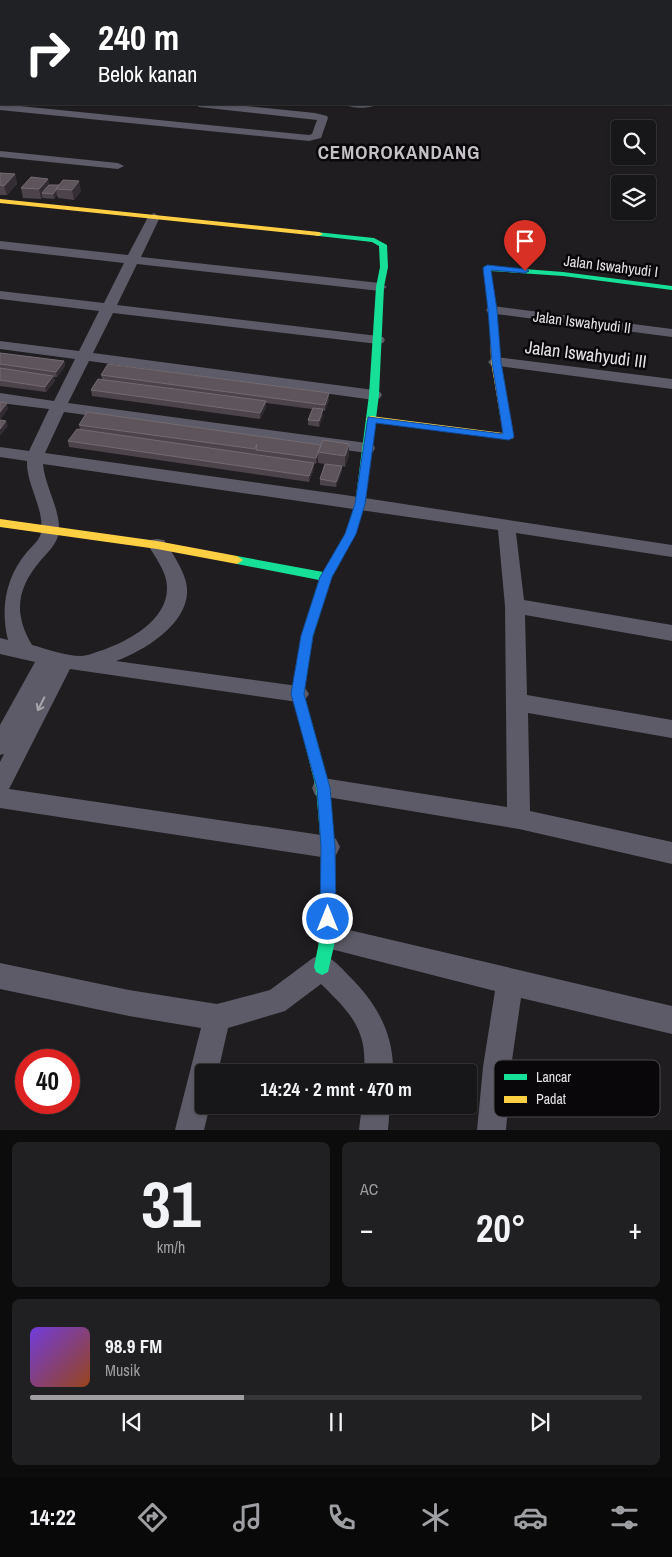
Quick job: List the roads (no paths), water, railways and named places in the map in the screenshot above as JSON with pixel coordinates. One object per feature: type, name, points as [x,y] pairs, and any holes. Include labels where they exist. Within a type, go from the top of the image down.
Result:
[{"type":"street","points":[[0,107],[309,138],[317,136],[323,118],[288,108],[220,105]]},
{"type":"street","points":[[0,154],[118,166]]},
{"type":"street","points":[[0,201],[374,240],[381,243],[384,249],[372,419],[360,504],[350,534],[326,577],[307,636],[298,694],[324,788],[328,847],[328,937],[322,967],[276,1002],[217,1017],[129,1003],[0,976]]},
{"type":"street","points":[[24,650],[13,638],[8,626],[6,612],[8,599],[19,575],[43,546],[51,531],[38,480],[35,458],[40,443],[154,216]]},
{"type":"street","points":[[0,245],[133,258],[380,287]]},
{"type":"street","name":"Jalan Iswahyudi I","points":[[493,310],[487,268],[563,274],[672,288]]},
{"type":"street","points":[[0,295],[378,340]]},
{"type":"street","points":[[372,419],[509,437],[496,362],[493,310]]},
{"type":"street","name":"Jalan Iswahyudi II","points":[[493,310],[672,333]]},
{"type":"street","points":[[0,345],[374,394]]},
{"type":"street","name":"Jalan Iswahyudi III","points":[[496,362],[672,384]]},
{"type":"street","points":[[0,398],[367,448]]},
{"type":"street","points":[[0,452],[506,525],[672,551]]},
{"type":"street","points":[[0,523],[157,545],[326,577]]},
{"type":"street","points":[[506,525],[515,606],[519,818]]},
{"type":"street","points":[[64,660],[105,658],[127,649],[162,625],[171,611],[176,598],[177,587],[174,575],[157,545]]},
{"type":"street","points":[[515,606],[672,633]]},
{"type":"street","points":[[0,646],[64,660],[298,694]]},
{"type":"street","points":[[0,746],[64,660]]},
{"type":"street","points":[[0,784],[64,660]]},
{"type":"street","points":[[516,702],[672,729]]},
{"type":"street","points":[[324,788],[519,818],[672,853]]},
{"type":"street","points":[[0,798],[328,847]]},
{"type":"street","points":[[328,937],[672,1020]]},
{"type":"street","points":[[322,967],[347,992],[369,1021],[376,1035],[379,1064]]},
{"type":"street","points":[[498,1060],[510,982]]},
{"type":"street","points":[[206,1064],[217,1017]]},
{"type":"street","points":[[491,1130],[494,1098]]},
{"type":"street","points":[[190,1130],[195,1110]]},
{"type":"street","points":[[374,1130],[375,1114]]},
{"type":"district","name":"CEMOROKANDANG","points":[[399,152]]}]
